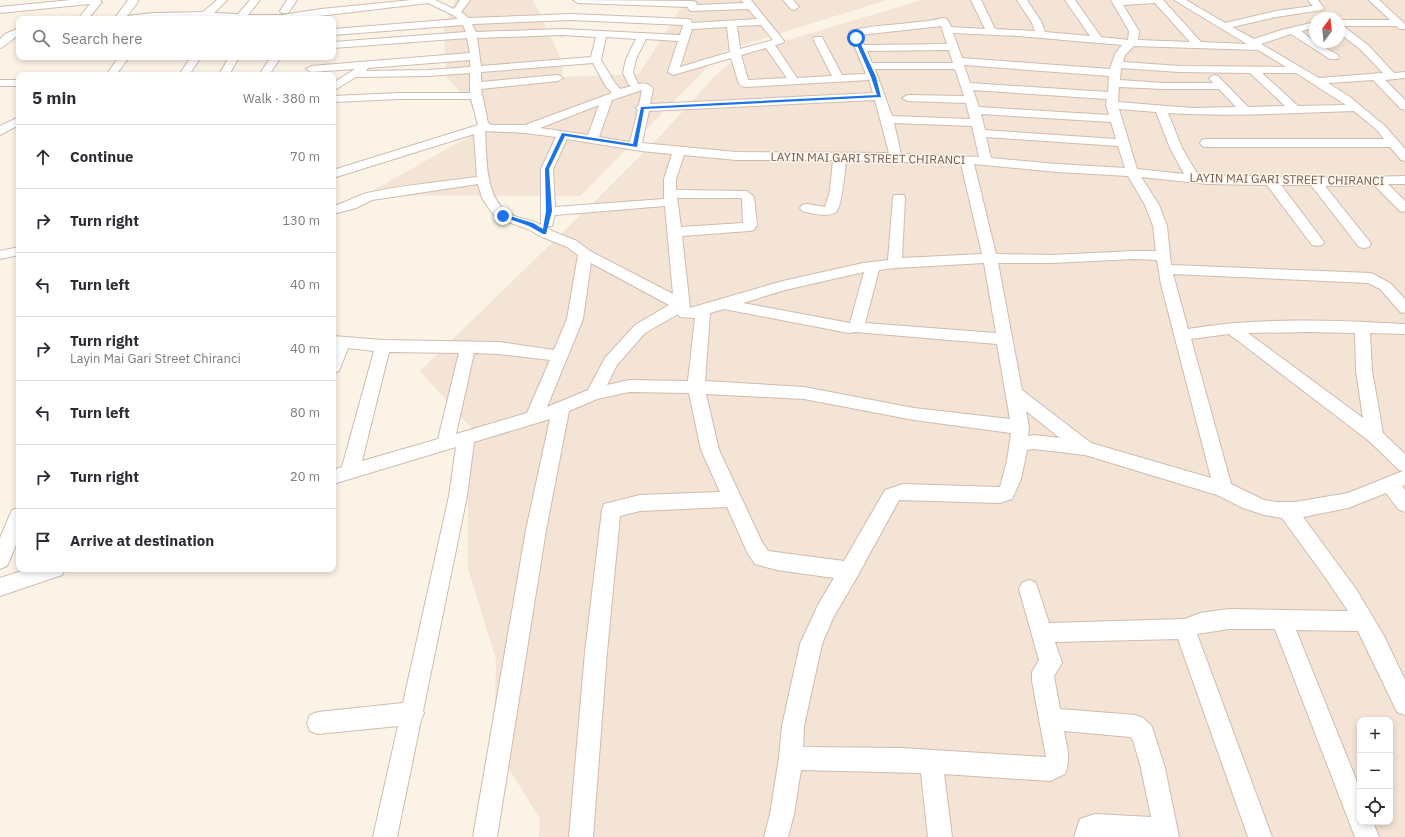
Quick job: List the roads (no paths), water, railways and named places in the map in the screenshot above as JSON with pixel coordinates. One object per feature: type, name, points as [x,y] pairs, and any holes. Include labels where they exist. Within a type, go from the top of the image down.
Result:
[{"type":"street","points":[[14,8],[22,0]]},
{"type":"street","points":[[0,10],[69,2],[110,0]]},
{"type":"street","points":[[121,16],[133,2],[132,0]]},
{"type":"street","points":[[206,15],[222,0]]},
{"type":"street","points":[[242,16],[255,0]]},
{"type":"street","points":[[285,11],[292,0]]},
{"type":"street","points":[[320,15],[329,0]]},
{"type":"street","points":[[336,31],[392,17],[430,0],[434,4],[457,11],[473,10]]},
{"type":"street","points":[[457,11],[466,0]]},
{"type":"street","points":[[976,0],[990,31]]},
{"type":"street","points":[[1022,0],[1037,23],[1041,35]]},
{"type":"street","points":[[1070,0],[1098,40]]},
{"type":"street","points":[[1132,44],[1134,31],[1117,1],[1154,0]]},
{"type":"street","points":[[1158,0],[1197,44]]},
{"type":"street","points":[[1179,0],[1346,99],[1381,128],[1405,157]]},
{"type":"street","points":[[1223,26],[1276,14],[1319,8],[1313,0]]},
{"type":"street","points":[[1374,0],[1402,26]]},
{"type":"street","points":[[74,14],[86,16],[97,2],[94,1]]},
{"type":"street","points":[[571,17],[577,3]]},
{"type":"street","points":[[527,8],[577,3],[748,3],[779,41],[673,72],[688,24],[692,4]]},
{"type":"street","points":[[153,16],[163,5]]},
{"type":"street","points":[[457,11],[466,20],[472,34],[475,56],[476,91],[482,123],[483,180],[488,199],[495,209],[503,216],[531,224],[545,233],[570,243],[579,248],[584,254],[681,305]]},
{"type":"street","points":[[162,16],[181,14],[214,16]]},
{"type":"street","points":[[305,16],[320,15],[466,20],[571,17],[688,24],[763,22]]},
{"type":"street","points":[[1345,23],[1402,26]]},
{"type":"street","points":[[732,24],[735,53],[744,84],[793,80],[874,77]]},
{"type":"street","points":[[896,157],[888,119],[879,96],[874,77],[854,33],[923,24],[948,31],[1013,42]]},
{"type":"street","points":[[861,48],[948,31],[990,31],[1132,44],[1256,45],[1282,33],[1309,27]]},
{"type":"street","points":[[948,31],[967,86],[979,128],[986,161]]},
{"type":"street","points":[[1293,31],[1334,57]]},
{"type":"street","points":[[336,45],[384,48],[472,34],[562,32],[683,38]]},
{"type":"street","points":[[0,44],[9,36],[16,33]]},
{"type":"street","points":[[1345,33],[1364,47],[1391,76]]},
{"type":"street","points":[[592,139],[611,94],[610,85],[597,56],[602,34]]},
{"type":"street","points":[[633,83],[628,73],[631,59],[642,36]]},
{"type":"street","points":[[818,39],[838,78]]},
{"type":"street","points":[[769,44],[793,80]]},
{"type":"street","points":[[1132,44],[1126,47],[1120,54],[1115,74],[1113,101],[1116,119],[1122,144],[1132,172],[1152,204],[1160,226],[1164,262],[1223,489]]},
{"type":"street","points":[[336,84],[376,60],[384,48]]},
{"type":"street","points":[[311,69],[370,63],[475,56]]},
{"type":"street","points":[[354,74],[475,69],[597,56]]},
{"type":"street","points":[[113,72],[122,60]]},
{"type":"street","points":[[186,72],[194,60]]},
{"type":"street","points":[[226,72],[232,60]]},
{"type":"street","points":[[266,72],[274,60]]},
{"type":"street","points":[[869,66],[960,64],[1115,74],[1206,70],[1299,70]]},
{"type":"street","points":[[1206,70],[1246,111]]},
{"type":"street","points":[[1254,70],[1296,110]]},
{"type":"street","points":[[1115,74],[1164,86],[1222,86]]},
{"type":"street","points":[[1317,81],[1405,75]]},
{"type":"street","points":[[1376,77],[1405,107]]},
{"type":"street","points":[[336,99],[476,91],[558,78]]},
{"type":"street","points":[[0,84],[16,83]]},
{"type":"street","points":[[526,129],[611,94],[644,86],[648,88],[642,108],[635,146]]},
{"type":"street","points":[[967,86],[1113,101],[1161,110],[1246,111],[1357,108]]},
{"type":"street","points":[[642,108],[879,96]]},
{"type":"street","points":[[908,98],[1116,119]]},
{"type":"street","points":[[1161,110],[1176,148],[1193,178]]},
{"type":"street","points":[[888,119],[1122,144]]},
{"type":"street","points":[[0,131],[16,122]]},
{"type":"street","points":[[336,173],[429,143],[482,128]]},
{"type":"street","name":"LAYIN MAI GARI STREET CHIRANCI","points":[[482,128],[526,129],[635,146],[736,156],[896,157],[986,161],[1193,178],[1271,181],[1378,182],[1405,180]]},
{"type":"street","points":[[545,233],[549,211],[547,169],[563,134]]},
{"type":"street","points":[[1206,143],[1394,143]]},
{"type":"street","points":[[679,150],[670,179],[670,198],[681,305],[685,313],[693,313],[784,286],[873,266],[895,263],[990,258],[1052,259],[1134,255],[1164,262],[1371,278],[1385,286],[1405,308]]},
{"type":"street","points":[[807,208],[826,211],[831,209],[834,203],[840,157]]},
{"type":"street","points":[[776,837],[782,814],[791,758],[794,726],[811,644],[825,612],[850,571],[892,495],[903,492],[1000,495],[1006,494],[1010,487],[1019,436],[990,258],[967,161]]},
{"type":"street","points":[[336,209],[351,205],[368,197],[388,193],[483,180]]},
{"type":"street","points":[[1271,181],[1317,242]]},
{"type":"street","points":[[1315,182],[1364,244]]},
{"type":"street","points":[[1378,182],[1405,208]]},
{"type":"street","points":[[549,211],[670,198],[742,194],[748,196],[749,227],[674,232]]},
{"type":"street","points":[[895,263],[899,198]]},
{"type":"street","points":[[0,255],[16,252]]},
{"type":"street","points":[[534,418],[575,320],[584,254]]},
{"type":"street","points":[[855,327],[858,322],[873,266]]},
{"type":"street","points":[[723,303],[770,314],[849,328],[855,327],[1003,339]]},
{"type":"street","points":[[594,394],[610,362],[640,328],[681,305]]},
{"type":"street","points":[[703,310],[696,387],[710,450],[756,548],[762,558],[777,562],[850,571]]},
{"type":"street","points":[[1182,335],[1211,329],[1263,327],[1362,327],[1405,329]]},
{"type":"street","points":[[1362,327],[1364,371],[1375,436]]},
{"type":"street","points":[[1232,329],[1375,436],[1405,465]]},
{"type":"street","points":[[336,352],[338,342],[384,346],[514,349],[560,356]]},
{"type":"street","points":[[350,472],[384,346]]},
{"type":"street","points":[[444,444],[468,347]]},
{"type":"street","points":[[336,476],[534,418],[594,394],[629,386],[696,387],[804,393],[1019,436],[1034,442],[1085,448],[1223,489],[1229,493],[1264,507],[1276,510],[1287,511],[1336,504],[1356,498],[1397,481],[1405,504]]},
{"type":"street","points":[[1013,392],[1085,448]]},
{"type":"street","points":[[485,837],[536,530],[561,408]]},
{"type":"street","points":[[385,837],[413,713],[458,496],[466,437]]},
{"type":"street","points":[[582,837],[596,652],[611,510],[640,503],[733,499]]},
{"type":"street","points":[[1287,511],[1328,565],[1364,621],[1385,660],[1405,704]]},
{"type":"street","points":[[0,560],[16,523]]},
{"type":"street","points":[[0,587],[46,572]]},
{"type":"street","points":[[791,758],[901,760],[1050,769],[1057,766],[1058,758],[1043,681],[1043,672],[1051,662],[1029,589]]},
{"type":"street","points":[[1043,633],[1185,629],[1200,623],[1229,619],[1364,621]]},
{"type":"street","points":[[1282,620],[1357,810]]},
{"type":"street","points":[[1185,629],[1260,837]]},
{"type":"street","points":[[318,723],[413,713]]},
{"type":"street","points":[[1050,718],[1135,726],[1144,733],[1153,768],[1166,834],[1095,826],[1089,828],[1086,837]]},
{"type":"street","points":[[931,762],[940,837]]},
{"type":"street","points":[[1362,825],[1367,837]]}]
